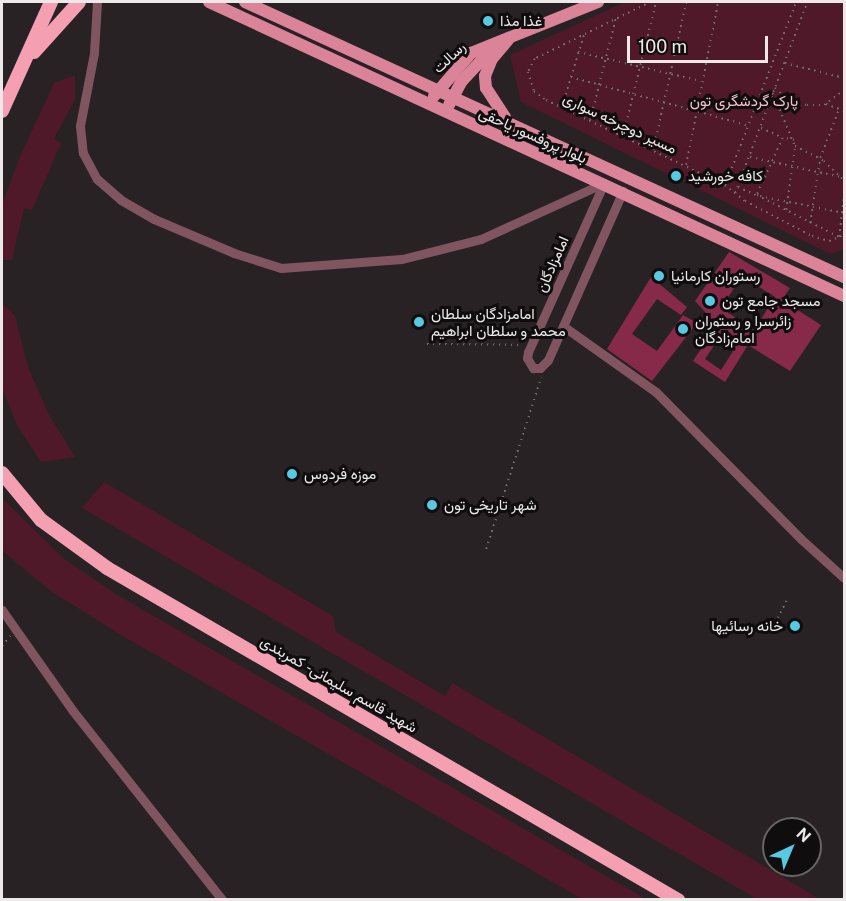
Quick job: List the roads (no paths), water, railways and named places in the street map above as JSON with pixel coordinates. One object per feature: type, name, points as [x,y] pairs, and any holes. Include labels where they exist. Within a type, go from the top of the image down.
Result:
[{"type":"highway","points":[[2,111],[51,2]]},
{"type":"highway","points":[[20,70],[79,2]]},
{"type":"highway","name":"شهید قاسم سلیمانی - کمربندی","points":[[2,473],[41,520],[107,568],[678,900]]},
{"type":"main road","name":"بلوار پروفسور یاحقی","points":[[209,2],[844,296]]},
{"type":"main road","name":"بلوار پروفسور یاحقی","points":[[245,2],[407,76],[440,86],[526,129],[844,277]]},
{"type":"main road","name":"رسالت","points":[[430,104],[440,86],[471,53],[598,2]]},
{"type":"main road","name":"رسالت","points":[[446,112],[455,94],[504,41]]},
{"type":"main road","points":[[504,41],[492,59],[486,88],[507,120],[526,129],[520,145]]},
{"type":"main road","points":[[407,76],[425,79],[441,76],[471,53]]},
{"type":"street","points":[[97,2],[94,53],[80,126],[83,153],[92,170],[121,200],[154,219],[234,253],[281,268],[402,259],[481,239],[604,183]]},
{"type":"street","name":"امامزادگان","points":[[563,326],[545,364],[533,368],[529,364],[531,345],[604,183]]},
{"type":"street","points":[[623,192],[563,326],[656,392],[801,539],[844,578]]},
{"type":"street","points":[[2,610],[73,711],[222,900]]},
{"type":"place","name":"غذا مذا","points":[[488,21]]},
{"type":"place","name":"کافه خورشید","points":[[676,176]]},
{"type":"place","name":"رستوران کارمانیا","points":[[659,276]]},
{"type":"place","name":"مسجد جامع تون","points":[[710,301]]},
{"type":"place","name":"امامزادگان سلطان محمد و سلطان ابراهیم","points":[[419,322]]},
{"type":"place","name":"زائرسرا و رستوران امام‌زادگان","points":[[683,329]]},
{"type":"place","name":"موزه فردوس","points":[[292,474]]},
{"type":"place","name":"شهر تاریخی تون","points":[[432,505]]},
{"type":"place","name":"خانه رسائیها","points":[[795,626]]},
{"type":"park label","name":"پارک گردشگری تون","points":[[744,101]]}]
